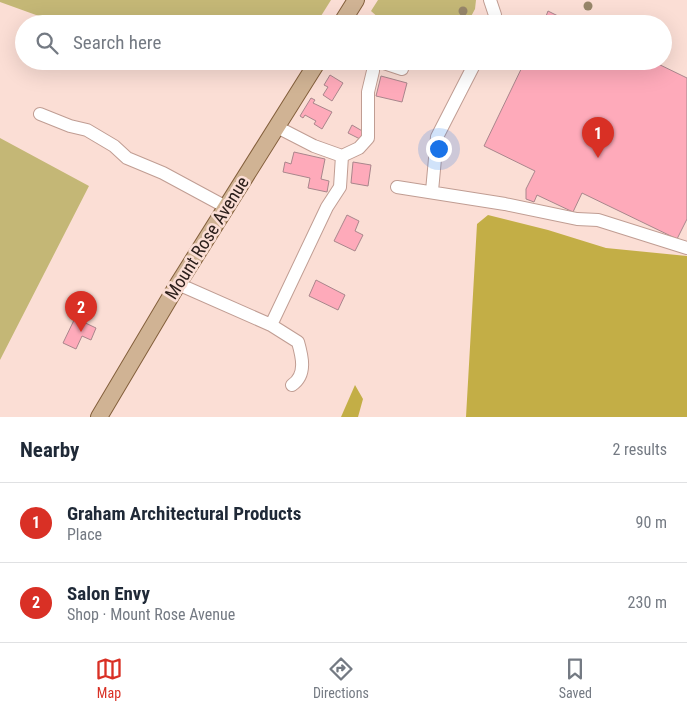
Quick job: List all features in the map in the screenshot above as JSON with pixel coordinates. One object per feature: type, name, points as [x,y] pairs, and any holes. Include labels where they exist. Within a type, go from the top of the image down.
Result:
[{"type":"main road","points":[[347,15],[356,0]]},
{"type":"main road","name":"Mount Rose Avenue","points":[[99,417],[178,284],[312,70]]},
{"type":"lane","points":[[490,0],[495,15]]},
{"type":"lane","points":[[277,127],[314,146],[342,156],[359,148],[368,138],[368,92],[373,70]]},
{"type":"lane","points":[[432,191],[437,136],[471,70]]},
{"type":"lane","points":[[40,114],[70,126],[87,130],[114,146],[127,158],[163,174],[226,207]]},
{"type":"lane","points":[[272,325],[327,207],[340,187],[342,156]]},
{"type":"lane","points":[[397,187],[506,204],[577,219],[598,220],[687,248]]},
{"type":"lane","points":[[178,284],[272,325],[298,342],[303,364],[300,378],[292,385]]},
{"type":"shaded area","points":[[0,0],[331,0],[322,15],[36,15],[0,2]]},
{"type":"shaded area","points":[[378,0],[476,0],[472,15],[376,15],[371,11]]},
{"type":"shaded area","points":[[0,138],[89,186],[0,360]]},
{"type":"shaded area","points":[[488,215],[548,230],[606,248],[687,256],[687,417],[466,417],[477,224]]},
{"type":"shaded area","points":[[355,385],[363,399],[358,417],[341,417]]},
{"type":"building","points":[[548,11],[556,15],[546,15]]},
{"type":"building","points":[[521,70],[671,70],[687,78],[687,219],[677,239],[582,193],[573,212],[537,195],[534,202],[526,199],[526,189],[535,171],[484,146]]},
{"type":"building","points":[[330,75],[343,83],[332,101],[323,95],[328,87],[324,85]]},
{"type":"building","points":[[381,76],[407,83],[402,102],[376,96]]},
{"type":"building","points":[[311,98],[315,100],[313,103],[332,112],[322,129],[314,124],[316,121],[305,115],[303,118],[300,116]]},
{"type":"building","points":[[352,125],[364,132],[360,139],[348,133]]},
{"type":"building","points":[[294,152],[325,159],[321,179],[329,181],[327,192],[308,188],[310,178],[283,172],[285,162],[291,164]]},
{"type":"building","points":[[353,162],[371,165],[368,186],[351,183]]},
{"type":"building","points":[[347,215],[359,221],[355,231],[363,235],[355,251],[334,241]]},
{"type":"building","points":[[316,280],[345,295],[338,310],[309,296]]},
{"type":"building","points":[[75,318],[96,328],[91,340],[82,336],[76,349],[63,343]]},
{"type":"place","name":"Graham Architectural Products","points":[[598,158]]},
{"type":"place","name":"Salon Envy","points":[[81,332]]}]
